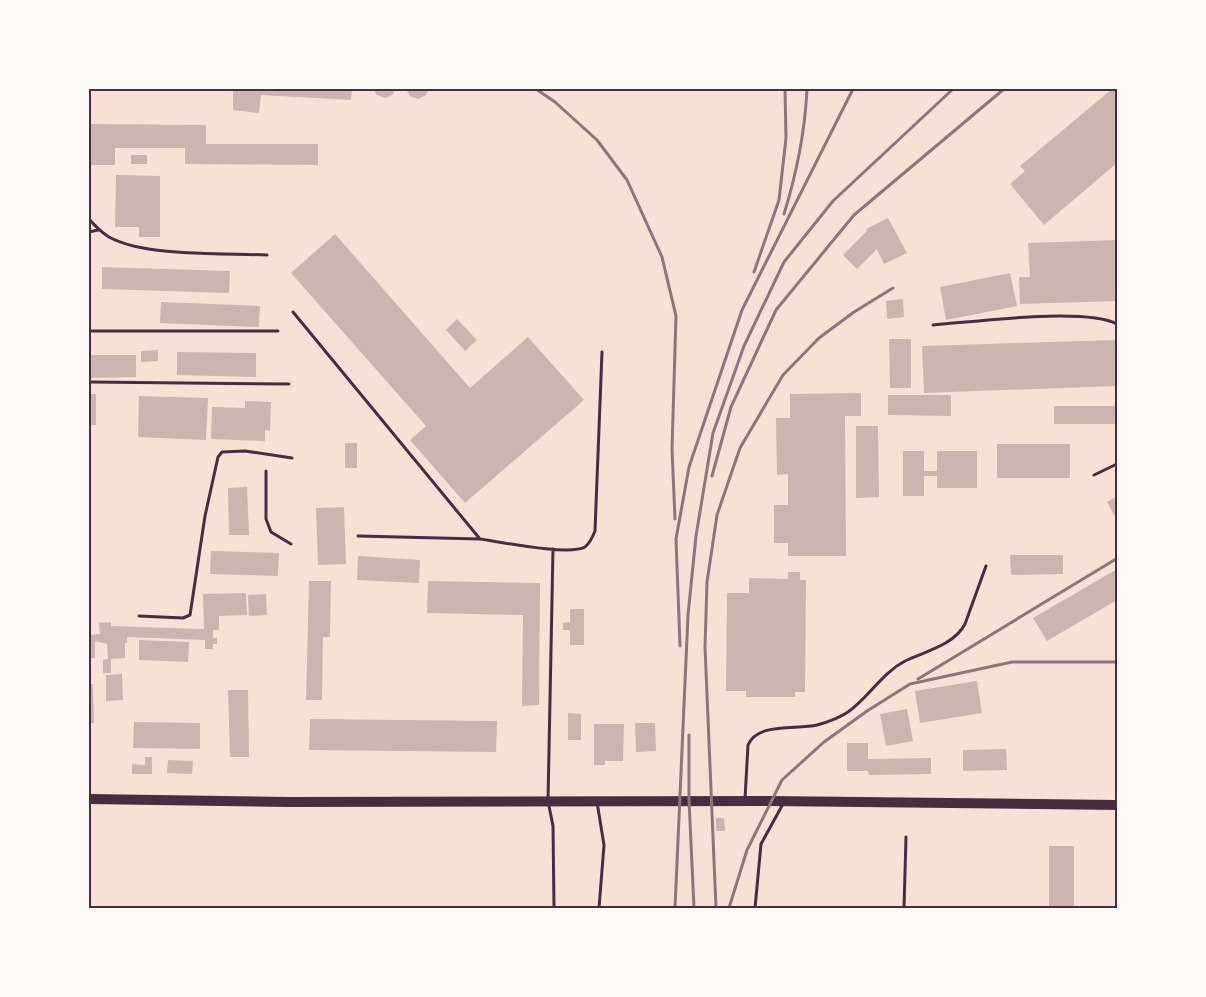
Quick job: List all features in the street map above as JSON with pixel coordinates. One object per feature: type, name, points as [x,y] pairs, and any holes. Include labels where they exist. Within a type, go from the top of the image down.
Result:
[{"type":"main road","points":[[89,799],[289,802],[745,800],[1117,805]]},
{"type":"lane","points":[[89,219],[98,230],[110,238],[130,244],[161,250],[266,255]]},
{"type":"lane","points":[[89,232],[98,230]]},
{"type":"lane","points":[[293,312],[480,539]]},
{"type":"lane","points":[[933,325],[1068,316],[1096,318],[1117,324]]},
{"type":"lane","points":[[89,330],[278,331]]},
{"type":"lane","points":[[358,536],[480,539],[553,549],[575,550],[585,547],[591,540],[595,530],[602,352]]},
{"type":"lane","points":[[89,382],[289,384]]},
{"type":"lane","points":[[139,616],[183,618],[190,615],[205,516],[218,457],[222,452],[245,451],[292,458]]},
{"type":"lane","points":[[1094,475],[1117,464]]},
{"type":"lane","points":[[266,471],[266,519],[271,532],[291,544]]},
{"type":"lane","points":[[553,549],[548,801],[553,826],[554,908]]},
{"type":"lane","points":[[745,800],[748,745],[750,739],[761,732],[805,727],[841,717],[850,711],[896,667],[952,639],[961,632],[965,624],[986,566]]},
{"type":"lane","points":[[597,801],[604,845],[599,908]]},
{"type":"lane","points":[[755,908],[761,844],[784,801]]},
{"type":"lane","points":[[904,908],[906,837]]},
{"type":"building","points":[[233,89],[352,89],[351,100],[261,95],[259,113],[233,110]]},
{"type":"building","points":[[373,89],[396,89],[392,95],[385,98],[377,95]]},
{"type":"building","points":[[406,89],[429,89],[426,95],[418,99],[410,96]]},
{"type":"building","points":[[1112,89],[1117,89],[1117,163],[1044,225],[1010,184],[1025,171],[1020,166]]},
{"type":"building","points":[[89,124],[206,125],[206,144],[318,144],[318,165],[185,164],[185,148],[115,148],[115,165],[89,165]]},
{"type":"building","points":[[131,155],[147,155],[147,164],[131,164]]},
{"type":"building","points":[[116,175],[160,176],[160,237],[139,237],[139,227],[115,227]]},
{"type":"building","points":[[888,218],[907,253],[884,264],[877,249],[857,269],[843,255],[867,231],[866,229]]},
{"type":"building","points":[[335,234],[470,388],[528,337],[584,400],[465,503],[410,440],[426,426],[291,273]]},
{"type":"building","points":[[1117,240],[1117,301],[1020,304],[1019,277],[1030,277],[1028,243]]},
{"type":"building","points":[[102,267],[230,271],[229,293],[102,289]]},
{"type":"building","points":[[1010,273],[1017,306],[946,320],[940,287]]},
{"type":"building","points":[[903,299],[904,317],[887,319],[886,301]]},
{"type":"building","points":[[161,302],[260,306],[259,327],[160,323]]},
{"type":"building","points":[[457,319],[477,340],[465,351],[446,330]]},
{"type":"building","points":[[889,339],[911,339],[911,388],[890,388]]},
{"type":"building","points":[[1117,340],[1117,386],[924,393],[922,346]]},
{"type":"building","points":[[158,350],[158,361],[141,362],[141,351]]},
{"type":"building","points":[[177,352],[256,353],[256,377],[177,375]]},
{"type":"building","points":[[89,355],[136,355],[136,377],[89,378]]},
{"type":"building","points":[[861,393],[861,416],[845,416],[846,556],[788,556],[788,543],[774,543],[774,505],[788,505],[788,474],[777,475],[776,418],[790,418],[790,394]]},
{"type":"building","points":[[89,394],[96,394],[96,425],[89,425]]},
{"type":"building","points":[[888,395],[951,395],[951,416],[888,415]]},
{"type":"building","points":[[139,396],[208,398],[206,440],[138,437]]},
{"type":"building","points":[[245,401],[271,402],[270,431],[265,430],[265,441],[211,439],[212,407],[245,408]]},
{"type":"building","points":[[1054,406],[1117,406],[1117,424],[1054,424]]},
{"type":"building","points":[[856,426],[878,426],[879,497],[856,498]]},
{"type":"building","points":[[345,443],[357,443],[357,468],[345,468]]},
{"type":"building","points":[[997,444],[1070,444],[1070,478],[997,478]]},
{"type":"building","points":[[903,451],[924,451],[924,471],[937,471],[937,451],[977,451],[977,488],[937,488],[937,476],[924,476],[924,496],[903,496]]},
{"type":"building","points":[[247,487],[249,535],[229,535],[228,488]]},
{"type":"building","points":[[1117,496],[1117,520],[1107,502]]},
{"type":"building","points":[[344,507],[346,564],[318,565],[316,508]]},
{"type":"building","points":[[211,551],[279,553],[278,576],[210,574]]},
{"type":"building","points":[[1010,555],[1063,555],[1063,574],[1011,575]]},
{"type":"building","points":[[358,556],[420,560],[419,583],[357,580]]},
{"type":"building","points":[[1117,569],[1117,600],[1047,641],[1033,618]]},
{"type":"building","points":[[788,572],[800,572],[800,580],[806,580],[805,692],[795,692],[795,697],[746,697],[746,691],[726,691],[727,593],[749,593],[749,578],[788,579]]},
{"type":"building","points":[[309,581],[331,581],[330,637],[323,637],[322,700],[306,700]]},
{"type":"building","points":[[428,581],[540,583],[539,705],[522,706],[523,615],[427,613]]},
{"type":"building","points":[[246,593],[247,615],[219,616],[219,630],[213,630],[213,638],[217,638],[217,644],[213,644],[213,649],[205,649],[205,640],[127,637],[125,658],[111,659],[111,673],[103,673],[103,660],[108,659],[107,644],[95,641],[95,658],[89,658],[89,635],[100,634],[99,623],[111,622],[111,626],[204,629],[203,594]]},
{"type":"building","points":[[266,594],[267,615],[249,616],[248,595]]},
{"type":"building","points":[[570,609],[584,609],[584,645],[570,645],[570,630],[563,630],[563,623],[570,622]]},
{"type":"building","points":[[139,640],[189,642],[188,662],[139,660]]},
{"type":"building","points":[[122,674],[123,700],[106,701],[106,675]]},
{"type":"building","points":[[977,681],[982,713],[920,723],[915,691]]},
{"type":"building","points":[[89,684],[93,684],[94,723],[89,723]]},
{"type":"building","points":[[228,690],[248,690],[249,757],[230,757]]},
{"type":"building","points":[[907,709],[913,741],[886,746],[880,714]]},
{"type":"building","points":[[568,713],[581,714],[581,740],[568,740]]},
{"type":"building","points":[[310,719],[497,721],[496,752],[309,750]]},
{"type":"building","points":[[134,722],[200,723],[200,749],[133,748]]},
{"type":"building","points":[[635,723],[655,723],[656,751],[636,752]]},
{"type":"building","points":[[594,724],[624,724],[623,761],[605,761],[605,765],[594,765]]},
{"type":"building","points":[[847,743],[868,743],[868,759],[931,758],[931,774],[869,775],[868,771],[847,771]]},
{"type":"building","points":[[1006,749],[1007,770],[963,771],[963,750]]},
{"type":"building","points":[[145,757],[152,757],[152,774],[132,774],[132,764],[145,765]]},
{"type":"building","points":[[168,760],[193,761],[192,774],[167,773]]},
{"type":"building","points":[[716,818],[724,818],[725,831],[716,831]]},
{"type":"building","points":[[1049,846],[1074,846],[1074,908],[1049,908]]},
{"type":"railway","points":[[536,89],[555,102],[597,140],[627,180],[662,257],[676,316],[672,449],[675,519]]},
{"type":"railway","points":[[754,272],[779,200],[786,138],[785,89]]},
{"type":"railway","points":[[784,214],[800,152],[807,89]]},
{"type":"railway","points":[[680,646],[676,539],[689,467],[742,310],[853,89]]},
{"type":"railway","points":[[675,908],[688,615],[696,536],[713,433],[744,346],[784,262],[833,201],[953,89]]},
{"type":"railway","points":[[712,476],[731,407],[776,310],[854,215],[1004,89]]},
{"type":"railway","points":[[716,908],[705,647],[707,582],[717,515],[740,448],[783,375],[819,338],[854,312],[893,288]]},
{"type":"railway","points":[[918,679],[1116,559]]},
{"type":"railway","points":[[729,908],[747,850],[782,780],[824,742],[867,711],[910,684],[1012,662],[1117,662]]},
{"type":"railway","points":[[689,735],[689,800],[694,908]]}]
